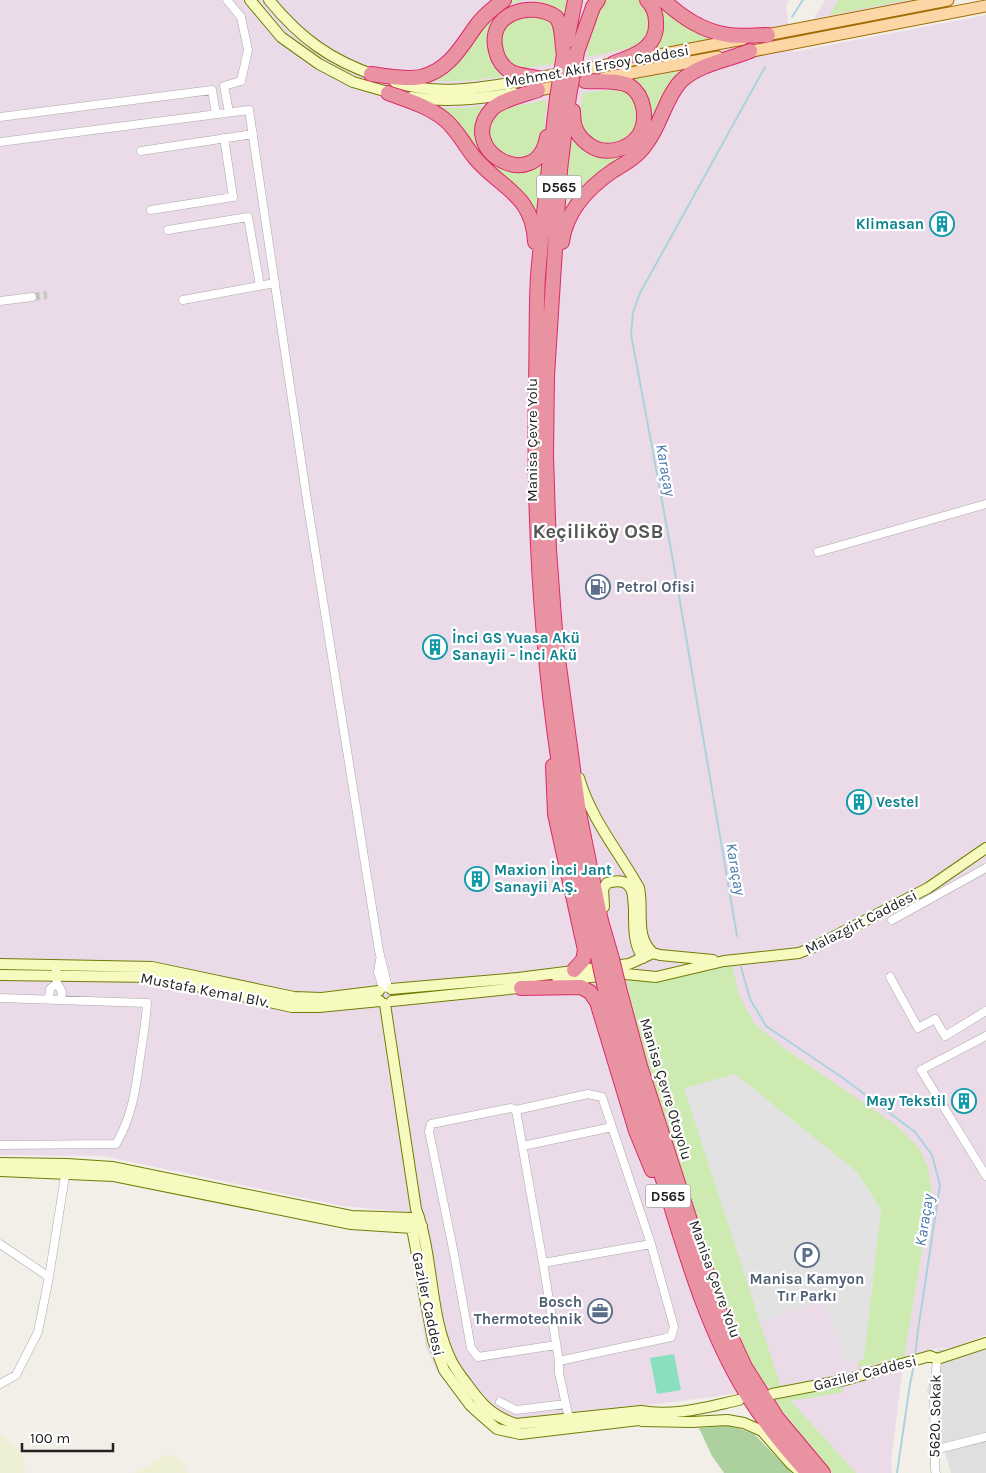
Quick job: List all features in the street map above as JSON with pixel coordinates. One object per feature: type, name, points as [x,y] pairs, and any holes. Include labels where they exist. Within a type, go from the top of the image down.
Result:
[{"type":"highway","points":[[371,74],[420,77],[436,71],[452,60],[490,10],[504,0]]},
{"type":"highway","name":"D565","points":[[563,97],[570,53],[575,0]]},
{"type":"highway","name":"D565","points":[[570,53],[587,0]]},
{"type":"highway","points":[[570,53],[598,0]]},
{"type":"highway","points":[[614,63],[642,52],[651,43],[655,35],[656,16],[647,0]]},
{"type":"highway","points":[[663,0],[687,20],[706,28],[729,35],[769,41]]},
{"type":"highway","points":[[538,84],[511,72],[498,58],[494,39],[495,28],[509,10],[530,4],[540,6],[548,11],[557,18],[570,53]]},
{"type":"highway","points":[[554,279],[560,258],[563,233],[570,215],[580,200],[595,184],[632,159],[646,145],[657,128],[672,94],[681,81],[698,69],[750,51]]},
{"type":"highway","points":[[538,84],[493,108],[487,117],[483,128],[483,138],[486,147],[500,161],[511,165],[523,165],[530,163],[538,157],[546,145],[552,111],[563,97],[573,108],[575,130],[593,148],[604,151],[618,150],[629,145],[638,136],[643,126],[644,114],[638,94],[630,87],[620,83],[585,81]]},
{"type":"highway","points":[[388,93],[431,110],[444,119],[452,126],[475,158],[523,202],[530,214],[535,231],[538,278]]},
{"type":"highway","name":"Manisa Çevre Yolu","points":[[563,97],[547,376],[547,464],[550,550],[556,644],[579,813],[606,955],[605,990],[684,1248],[709,1317],[724,1352],[744,1389],[768,1425],[808,1473]]},
{"type":"highway","name":"Manisa Çevre Yolu","points":[[563,97],[547,180],[538,278],[535,456],[540,579],[552,713],[571,838],[606,955],[619,988]]},
{"type":"highway","points":[[552,713],[555,814],[585,950],[583,960],[574,970]]},
{"type":"highway","points":[[521,988],[581,987],[590,992],[597,1002],[636,1131],[684,1248]]},
{"type":"highway","name":"Manisa Çevre Otoyolu","points":[[619,988],[640,1066],[720,1314],[745,1367],[777,1418],[823,1473]]},
{"type":"main road","name":"Mehmet Akif Ersoy Caddesi","points":[[538,84],[585,81],[750,51],[769,41],[948,0]]},
{"type":"main road","name":"Mehmet Akif Ersoy Caddesi","points":[[538,84],[614,63],[769,41],[986,6]]},
{"type":"street","points":[[0,117],[212,90],[241,81],[248,50],[241,17],[227,0]]},
{"type":"street","points":[[250,0],[282,37],[319,64],[353,82],[388,93],[425,99],[452,100],[480,98],[538,84]]},
{"type":"street","name":"Mehmet Akif Ersoy Caddesi","points":[[269,0],[288,22],[318,47],[349,66],[400,84],[428,89],[451,90],[538,84]]},
{"type":"street","points":[[224,86],[229,112]]},
{"type":"street","points":[[212,90],[216,114]]},
{"type":"street","points":[[0,142],[250,110],[306,492],[380,958],[385,970],[386,996]]},
{"type":"street","points":[[141,151],[253,134]]},
{"type":"street","points":[[150,210],[233,197],[224,138]]},
{"type":"street","points":[[168,230],[265,214]]},
{"type":"street","points":[[248,217],[260,286]]},
{"type":"street","points":[[183,300],[275,283]]},
{"type":"street","points":[[0,302],[32,297]]},
{"type":"street","points":[[818,552],[986,504]]},
{"type":"street","points":[[567,716],[583,792],[639,888],[641,897],[640,929],[643,940],[657,954],[665,966],[665,970],[660,976]]},
{"type":"street","name":"Malazgirt Caddesi","points":[[724,961],[799,953],[816,946],[928,888],[986,848]]},
{"type":"street","points":[[892,920],[986,868]]},
{"type":"street","points":[[606,955],[603,889],[607,883],[620,881],[627,884],[631,889],[634,933],[637,946],[643,958],[641,969],[645,975]]},
{"type":"street","points":[[386,996],[629,964],[657,954],[724,961]]},
{"type":"street","points":[[386,996],[521,988],[590,977],[626,974],[645,975],[652,978],[724,961]]},
{"type":"street","name":"Mustafa Kemal Blv.","points":[[0,964],[56,975]]},
{"type":"street","name":"Mustafa Kemal Blv.","points":[[0,975],[155,977],[292,1007],[319,1007],[386,996]]},
{"type":"street","points":[[49,999],[50,989],[56,975]]},
{"type":"street","points":[[56,975],[62,992],[61,1000]]},
{"type":"street","points":[[890,977],[918,1028],[934,1019],[945,1036],[986,1011]]},
{"type":"street","name":"Gaziler Caddesi","points":[[386,996],[416,1220],[441,1331],[452,1363],[480,1403],[500,1419],[516,1424],[639,1420],[655,1413]]},
{"type":"street","points":[[0,998],[146,1003],[146,1017],[134,1100],[122,1134],[116,1144],[0,1145]]},
{"type":"street","points":[[986,1036],[921,1070],[986,1176]]},
{"type":"street","points":[[556,1345],[495,1356],[478,1357],[474,1354],[471,1348],[429,1131],[431,1124],[511,1108],[516,1110],[588,1094],[602,1097],[651,1244],[674,1327],[671,1337],[560,1365]]},
{"type":"street","points":[[516,1110],[560,1365],[559,1373],[570,1423]]},
{"type":"street","points":[[523,1146],[612,1127]]},
{"type":"street","points":[[0,1163],[66,1168]]},
{"type":"street","points":[[0,1171],[112,1167],[351,1216],[416,1220]]},
{"type":"street","points":[[0,1384],[16,1375],[38,1332],[49,1277],[66,1168]]},
{"type":"street","points":[[0,1244],[49,1277]]},
{"type":"street","points":[[543,1263],[651,1244]]},
{"type":"street","name":"Gaziler Caddesi","points":[[772,1394],[845,1380],[898,1364],[986,1344]]},
{"type":"street","name":"5620. Sokak","points":[[934,1357],[934,1450],[936,1473]]},
{"type":"street","name":"Gaziler Caddesi","points":[[570,1423],[641,1410],[655,1413],[684,1411],[739,1400]]},
{"type":"street","points":[[500,1402],[516,1410],[566,1404]]},
{"type":"street","points":[[639,1420],[692,1422],[727,1420],[744,1423],[762,1431],[791,1464],[802,1473]]},
{"type":"street","points":[[934,1450],[986,1437]]},
{"type":"shaded area","points":[[0,0],[789,0],[786,7],[793,52],[986,15],[986,1335],[953,1348],[938,1348],[904,1358],[891,1461],[892,1473],[844,1473],[789,1416],[770,1388],[491,1425],[467,1411],[438,1373],[426,1348],[405,1212],[342,1206],[103,1156],[0,1155]]},
{"type":"shaded area","points":[[825,0],[916,0],[814,19]]},
{"type":"shaded area","name":"Manisa Kamyon Tır Parkı","points":[[735,1074],[856,1171],[881,1210],[864,1359],[844,1361],[824,1300],[760,1322],[684,1088]]},
{"type":"shaded area","points":[[986,1337],[986,1473],[951,1473],[927,1391],[937,1349],[953,1349]]},
{"type":"green space","points":[[514,0],[524,0],[503,10],[490,29],[509,76],[466,81],[426,81],[483,22]]},
{"type":"green space","points":[[532,0],[570,0],[564,24],[552,7],[543,2]]},
{"type":"green space","points":[[606,0],[639,0],[645,5],[650,15],[650,33],[640,46],[587,57],[593,18],[600,5]]},
{"type":"green space","points":[[652,0],[657,0],[721,37],[651,50]]},
{"type":"green space","points":[[838,0],[907,0],[830,15]]},
{"type":"green space","points":[[522,10],[552,21],[558,41],[553,64],[522,68],[513,64],[505,56],[500,47],[503,23]]},
{"type":"green space","points":[[686,70],[628,154],[578,191],[569,199],[561,212],[573,135],[605,155],[645,129],[629,80]]},
{"type":"green space","points":[[618,89],[630,95],[636,102],[639,124],[624,142],[596,143],[588,136],[578,122],[583,93]]},
{"type":"green space","points":[[547,100],[543,139],[533,158],[511,162],[491,148],[488,125],[500,109]]},
{"type":"green space","points":[[488,105],[480,117],[494,162],[545,157],[537,223],[504,180],[437,108],[464,108]]},
{"type":"green space","points":[[732,965],[739,995],[754,1023],[784,1048],[897,1126],[919,1148],[928,1167],[932,1193],[904,1358],[858,1367],[881,1210],[856,1171],[684,1088],[781,1387],[764,1388],[749,1363],[723,1306],[645,1066],[625,976],[677,974]]},
{"type":"green space","points":[[674,1354],[681,1390],[657,1394],[650,1358]]},
{"type":"green space","points":[[841,1387],[844,1392],[791,1401],[856,1473],[832,1473],[770,1400]]},
{"type":"green space","points":[[730,1425],[754,1434],[792,1473],[724,1473],[712,1456],[699,1428]]},
{"type":"green space","points":[[0,1434],[22,1453],[25,1473],[0,1473]]},
{"type":"green space","points":[[172,1453],[187,1469],[188,1473],[135,1473]]},
{"type":"waterway","name":"Karaçay","points":[[792,17],[803,0]]},
{"type":"waterway","name":"Karaçay","points":[[737,936],[672,555],[631,334],[633,312],[640,293],[765,67]]},
{"type":"waterway","name":"Karaçay","points":[[741,967],[750,999],[766,1026],[843,1078],[915,1132],[932,1155],[940,1185],[915,1356]]},
{"type":"waterway","name":"Karaçay","points":[[897,1473],[914,1365]]},
{"type":"tunnel","points":[[32,297],[47,295]]},
{"type":"place","name":"Klimasan","points":[[942,224]]},
{"type":"place","name":"Petrol Ofisi","points":[[598,587]]},
{"type":"place","name":"İnci GS Yuasa Akü Sanayii - İnci Akü","points":[[435,647]]},
{"type":"place","name":"Vestel","points":[[859,802]]},
{"type":"place","name":"Maxion İnci Jant Sanayii A.Ş.","points":[[477,879]]},
{"type":"place","name":"May Tekstil","points":[[964,1101]]},
{"type":"place","name":"Manisa Kamyon Tır Parkı","points":[[807,1255]]},
{"type":"place","name":"Bosch Thermotechnik","points":[[600,1311]]},
{"type":"district","name":"Keçiliköy OSB","points":[[598,531]]}]
